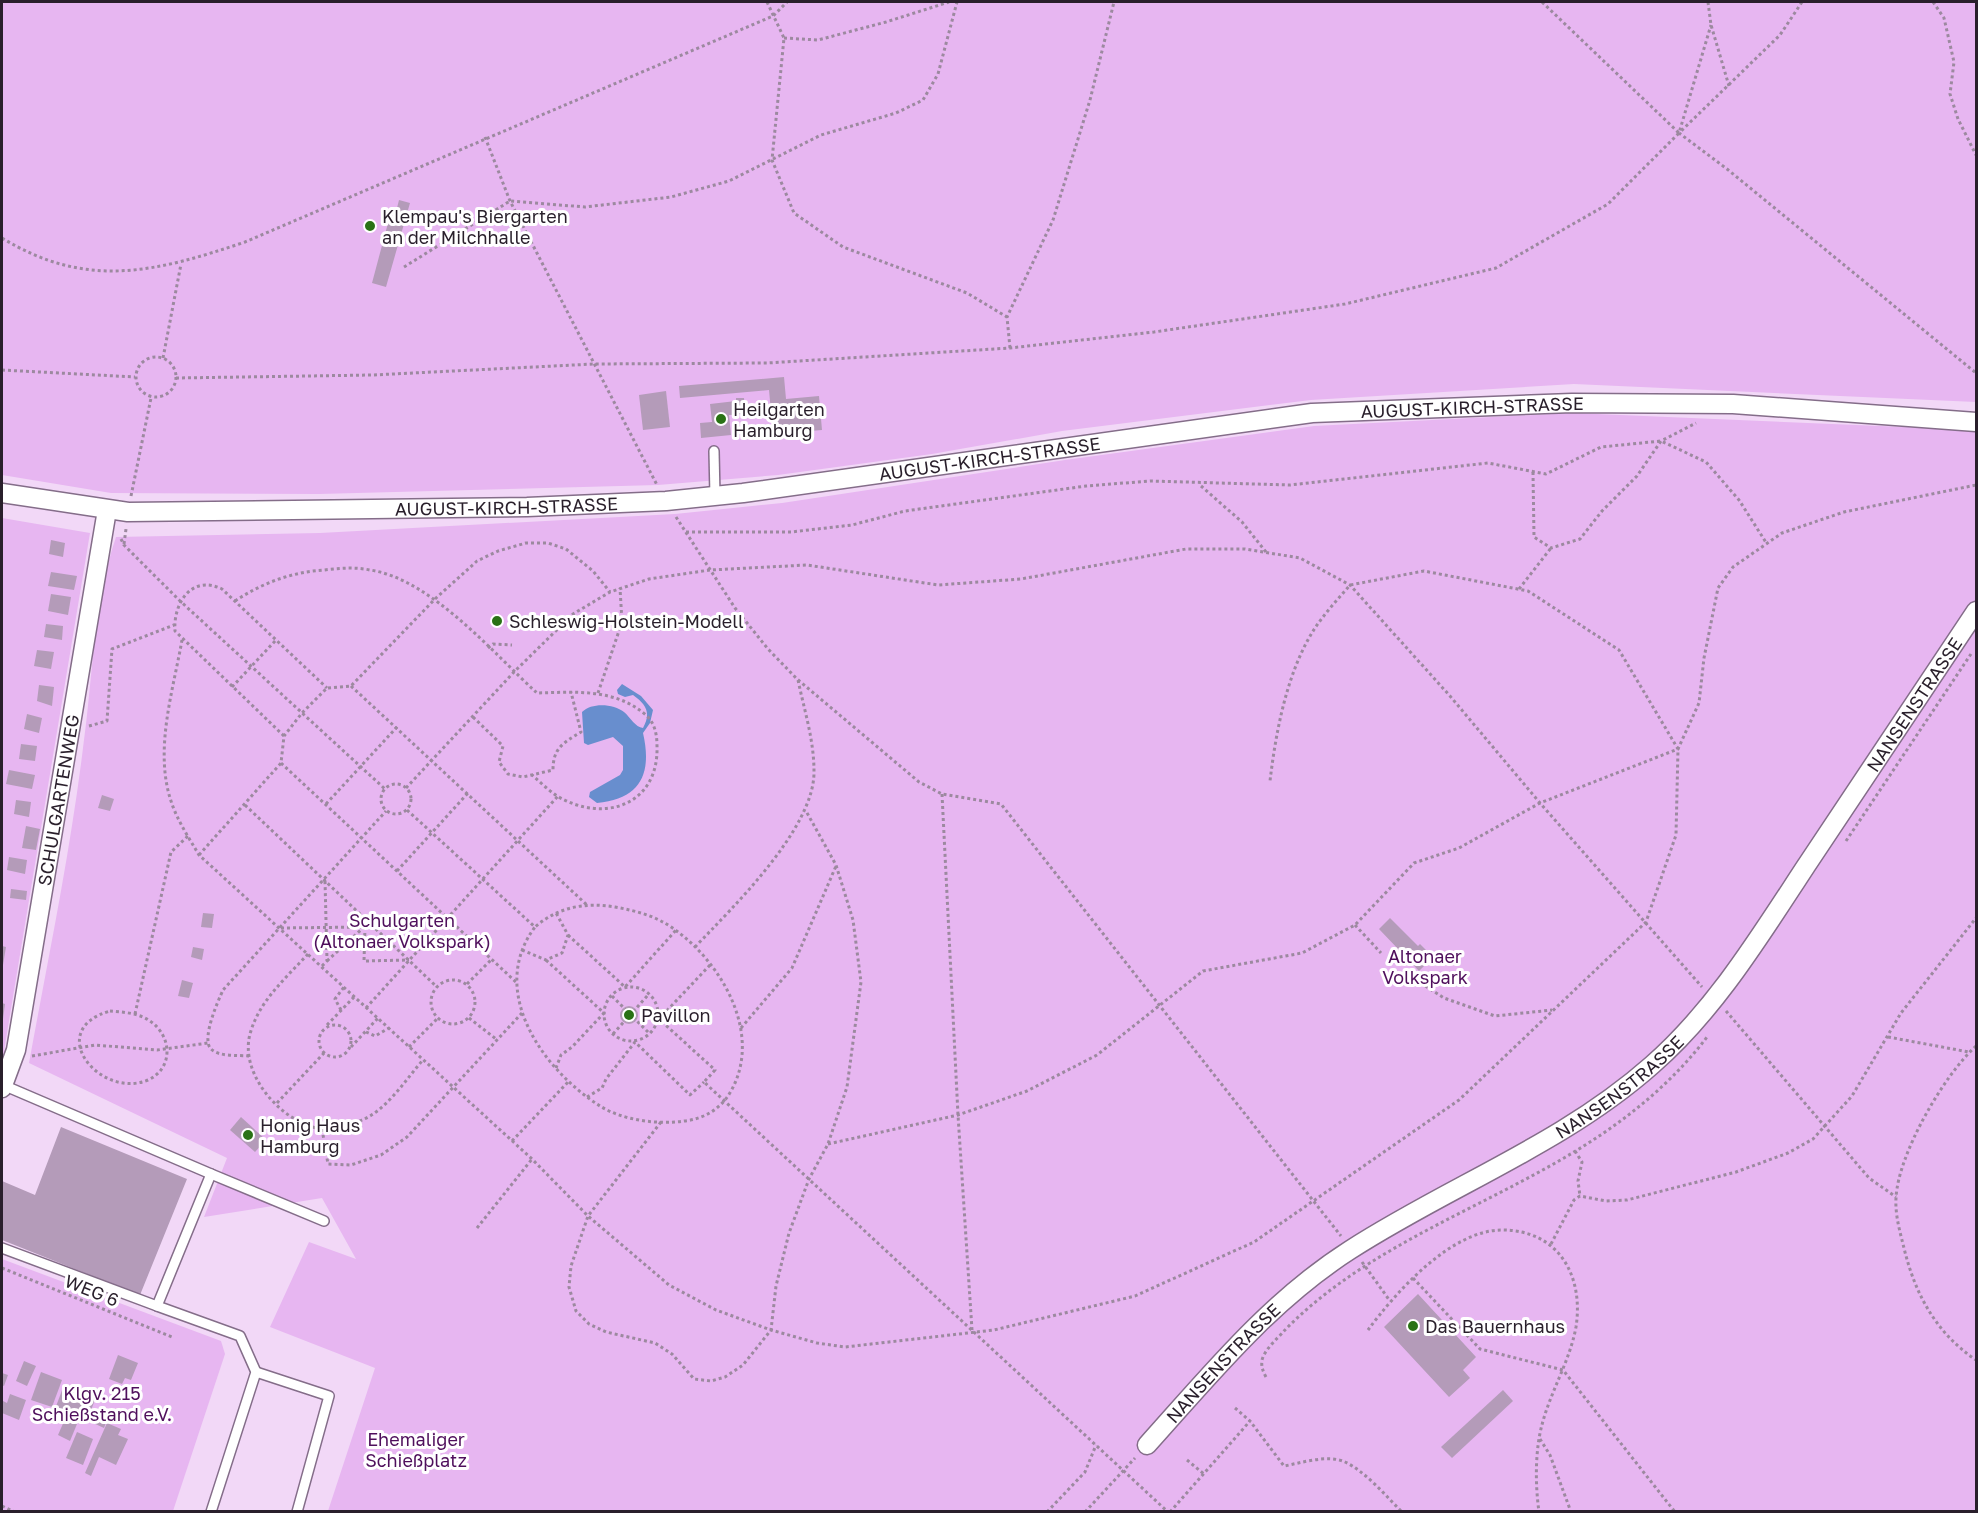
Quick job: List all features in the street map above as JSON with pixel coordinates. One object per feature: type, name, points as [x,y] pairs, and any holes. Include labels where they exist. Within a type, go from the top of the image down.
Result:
[{"type":"street","name":"AUGUST-KIRCH-STRASSE","points":[[2,493],[128,512],[515,507],[666,501],[1312,413],[1572,403],[1733,404],[1977,422]]},
{"type":"street","name":"SCHULGARTENWEG","points":[[2,1086],[13,1060],[107,510]]},
{"type":"street","name":"NANSENSTRASSE","points":[[1147,1445],[1252,1329],[1307,1280],[1351,1249],[1577,1122],[1653,1065],[1720,1006],[1977,611]]},
{"type":"lane","points":[[714,451],[715,496]]},
{"type":"lane","points":[[2,1086],[324,1221]]},
{"type":"lane","points":[[157,1306],[211,1174]]},
{"type":"lane","points":[[2,1248],[240,1336],[256,1372],[211,1512]]},
{"type":"lane","points":[[256,1372],[329,1396],[297,1512]]},
{"type":"path","points":[[767,2],[784,38],[772,160],[794,213],[843,247],[968,292],[1007,317]]},
{"type":"path","points":[[2,238],[60,265],[94,270],[129,273],[181,264],[245,242],[485,137],[774,16],[787,2]]},
{"type":"path","points":[[784,38],[818,40],[949,2]]},
{"type":"path","points":[[404,267],[510,201],[585,207],[671,197],[729,181],[821,135],[896,113],[922,100],[938,74],[957,2]]},
{"type":"path","points":[[1010,348],[1007,317],[1053,220],[1090,100],[1114,2]]},
{"type":"path","points":[[1542,2],[1679,133],[1727,169],[1977,373]]},
{"type":"path","points":[[1708,2],[1711,25],[1729,86]]},
{"type":"path","points":[[176,378],[374,375],[594,364],[767,363],[1010,348],[1154,332],[1345,304],[1496,268],[1608,204],[1780,35],[1802,2]]},
{"type":"path","points":[[1934,2],[1944,18],[1954,62],[1950,94],[1958,119],[1977,155]]},
{"type":"path","points":[[1679,133],[1711,25]]},
{"type":"path","points":[[485,137],[510,201],[666,501],[735,608],[797,679],[919,782],[942,794],[1001,804],[1161,1004],[1343,1239]]},
{"type":"path","points":[[163,358],[181,264]]},
{"type":"path","points":[[150,358],[163,358],[175,370],[176,378],[172,389],[163,397],[152,398],[143,394],[137,386],[135,377],[139,365],[150,358]]},
{"type":"path","points":[[2,370],[135,377]]},
{"type":"path","points":[[124,546],[128,512],[152,398]]},
{"type":"path","points":[[686,532],[791,532],[852,525],[904,511],[1086,486],[1150,482],[1200,485],[1290,485],[1488,463],[1546,474],[1601,447],[1661,441],[1702,420]]},
{"type":"path","points":[[1661,441],[1706,462],[1739,500],[1767,544]]},
{"type":"path","points":[[1519,589],[1551,548],[1580,539],[1602,511],[1637,476],[1661,441]]},
{"type":"path","points":[[1533,472],[1534,537],[1551,548]]},
{"type":"path","points":[[1200,485],[1242,522],[1267,553]]},
{"type":"path","points":[[182,640],[168,711],[165,743],[171,801],[199,855],[512,1140],[588,1216],[669,1285],[716,1310],[771,1330],[817,1343],[845,1347],[994,1330],[1135,1296],[1254,1242],[1459,1100],[1646,922],[1676,835],[1678,749],[1699,703],[1704,658],[1718,588],[1733,567],[1782,533],[1844,512],[1977,485]]},
{"type":"path","points":[[120,537],[124,546],[179,600],[385,789]]},
{"type":"path","points":[[199,855],[281,763],[284,736],[302,713],[327,688],[351,686],[435,599],[477,561],[498,550],[526,543],[548,543],[566,549],[593,572],[610,592]]},
{"type":"path","points":[[406,788],[514,672],[573,614],[620,587],[679,573],[807,564],[938,585],[1021,579],[1186,549],[1245,549],[1300,558],[1350,585],[1450,696],[1540,803],[1869,1178],[1896,1197]]},
{"type":"path","points":[[235,602],[265,584],[294,574],[348,568],[372,570],[394,577],[435,599],[537,693],[571,691],[598,693],[615,698],[651,721],[656,734],[655,767],[646,788],[634,801],[614,808],[597,809],[558,796],[532,775]]},
{"type":"path","points":[[1270,781],[1273,754],[1292,679],[1315,628],[1350,585],[1424,571],[1528,591],[1618,650],[1678,749]]},
{"type":"path","points":[[284,736],[175,631],[179,600],[198,586],[213,585],[235,602],[327,688]]},
{"type":"path","points":[[598,693],[622,622],[620,587]]},
{"type":"path","points":[[82,728],[107,721],[112,649],[174,625]]},
{"type":"path","points":[[232,687],[276,640]]},
{"type":"path","points":[[488,648],[493,644],[512,645]]},
{"type":"path","points":[[1845,843],[1902,761],[1977,645]]},
{"type":"path","points":[[695,947],[754,884],[806,811],[814,771],[812,744],[797,679]]},
{"type":"path","points":[[351,686],[587,905]]},
{"type":"path","points":[[473,717],[503,746],[499,762],[505,772],[517,777],[553,770],[553,757],[559,745],[580,732],[571,691]]},
{"type":"path","points":[[326,804],[397,727]]},
{"type":"path","points":[[828,1144],[958,1115],[1027,1091],[1097,1055],[1203,971],[1302,953],[1355,925],[1414,863],[1459,848],[1540,803],[1678,749]]},
{"type":"path","points":[[281,763],[490,960],[517,982]]},
{"type":"path","points":[[395,784],[406,788],[411,799],[407,810],[397,815],[386,811],[381,800],[385,789],[395,784]]},
{"type":"path","points":[[397,871],[468,793]]},
{"type":"path","points":[[942,794],[958,1115],[972,1332]]},
{"type":"path","points":[[366,1008],[520,841],[558,796]]},
{"type":"path","points":[[245,805],[437,987]]},
{"type":"path","points":[[407,810],[535,927]]},
{"type":"path","points":[[249,1056],[220,1054],[211,1049],[208,1043],[212,1018],[223,990],[386,811]]},
{"type":"path","points":[[661,1122],[588,1216],[571,1266],[569,1287],[576,1311],[590,1324],[606,1332],[655,1343],[672,1354],[694,1379],[711,1380],[725,1377],[743,1365],[771,1330],[776,1286],[789,1233],[809,1179],[828,1144],[847,1087],[861,982],[854,920],[836,866],[806,811]]},
{"type":"path","points":[[135,1014],[171,852],[188,836]]},
{"type":"path","points":[[741,1028],[792,968],[836,866]]},
{"type":"path","points":[[325,880],[327,962]]},
{"type":"path","points":[[587,905],[633,910],[660,919],[695,947],[710,965],[731,999],[741,1028],[741,1062],[734,1085],[725,1101],[710,1114],[693,1120],[661,1122],[621,1115],[601,1107],[568,1082],[542,1053],[522,1013],[517,982],[522,950],[535,927],[555,911],[587,905]]},
{"type":"path","points":[[522,950],[546,960],[604,1012],[608,1027],[613,1034],[619,1039],[635,1042],[690,1095],[715,1070],[659,1019],[655,1001],[649,994],[641,989],[625,987],[568,935],[555,911]]},
{"type":"path","points":[[1580,1196],[1606,1202],[1627,1200],[1736,1172],[1788,1153],[1825,1128],[1852,1096],[1901,1013],[1977,918]]},
{"type":"path","points":[[322,966],[370,922]]},
{"type":"path","points":[[1355,925],[1381,953]]},
{"type":"path","points":[[279,928],[365,927]]},
{"type":"path","points":[[365,927],[364,961],[411,960]]},
{"type":"path","points":[[556,1068],[561,1055],[572,1047],[604,1012],[612,996],[625,987],[676,930]]},
{"type":"path","points":[[546,960],[562,953],[568,935]]},
{"type":"path","points":[[308,954],[267,998],[256,1016],[249,1037],[251,1072],[259,1086],[277,1103],[300,1121],[322,1129],[348,1125],[370,1116],[423,1060]]},
{"type":"path","points":[[466,984],[490,960]]},
{"type":"path","points":[[587,1096],[602,1088],[606,1079],[635,1042],[651,1034],[659,1019],[710,965]]},
{"type":"path","points":[[1410,976],[1444,998],[1495,1016],[1554,1010]]},
{"type":"path","points":[[454,980],[466,984],[475,999],[469,1017],[452,1024],[438,1018],[431,1005],[437,987],[454,980]]},
{"type":"path","points":[[341,1010],[335,999],[344,987]]},
{"type":"path","points":[[613,1034],[649,994]]},
{"type":"path","points":[[324,1053],[319,1038],[324,1028],[354,996]]},
{"type":"path","points":[[612,996],[651,1034]]},
{"type":"path","points":[[1720,1006],[1733,1003]]},
{"type":"path","points":[[1720,1006],[1720,1021]]},
{"type":"path","points":[[110,1011],[135,1014],[148,1019],[157,1026],[167,1043],[168,1050],[160,1071],[152,1078],[133,1083],[120,1082],[94,1071],[80,1049],[79,1037],[85,1023],[95,1016],[110,1011]]},
{"type":"path","points":[[322,1129],[328,1164],[351,1165],[381,1155],[407,1137],[522,1013]]},
{"type":"path","points":[[469,1017],[496,1039]]},
{"type":"path","points":[[324,1053],[336,1057],[348,1051],[378,1018]]},
{"type":"path","points":[[409,1047],[438,1018]]},
{"type":"path","points":[[324,1028],[337,1024],[347,1029],[351,1040],[348,1051]]},
{"type":"path","points":[[366,1032],[375,1036],[389,1028]]},
{"type":"path","points":[[1266,1377],[1261,1368],[1263,1358],[1274,1342],[1305,1311],[1385,1254],[1575,1151],[1620,1120],[1668,1080],[1713,1030]]},
{"type":"path","points":[[1888,1037],[1970,1052]]},
{"type":"path","points":[[13,1060],[111,1045],[134,1049],[168,1050],[208,1043]]},
{"type":"path","points":[[1977,1046],[1950,1074],[1932,1103],[1913,1142],[1896,1197],[1897,1223],[1911,1277],[1922,1301],[1952,1341],[1977,1360]]},
{"type":"path","points":[[277,1103],[324,1053]]},
{"type":"path","points":[[512,1140],[568,1082]]},
{"type":"path","points":[[704,1082],[1169,1512],[1250,1421]]},
{"type":"path","points":[[1551,1244],[1568,1210],[1580,1196],[1578,1181],[1582,1162],[1575,1151]]},
{"type":"path","points":[[477,1228],[532,1159]]},
{"type":"path","points":[[1368,1330],[1390,1301],[1413,1278],[1456,1245],[1486,1232],[1516,1231],[1551,1244],[1561,1253],[1568,1266],[1577,1303],[1576,1326],[1563,1370],[1543,1420],[1539,1438],[1539,1512]]},
{"type":"path","points":[[1357,1256],[1390,1301]]},
{"type":"path","name":"WEG 6","points":[[2,1268],[172,1337]]},
{"type":"path","points":[[1413,1278],[1480,1349],[1563,1370],[1675,1512]]},
{"type":"path","points":[[1235,1408],[1250,1421],[1284,1466],[1316,1460],[1343,1461],[1371,1482],[1402,1512]]},
{"type":"path","points":[[1539,1438],[1550,1455],[1571,1512]]},
{"type":"path","points":[[1047,1512],[1085,1473],[1096,1445]]},
{"type":"path","points":[[1187,1460],[1204,1474]]},
{"type":"path","points":[[1085,1512],[1124,1471]]},
{"type":"path","points":[[2,1506],[15,1512]]},
{"type":"path","points":[[1396,1512],[1397,1506]]},
{"type":"green space","points":[[2,2],[1976,2],[1976,402],[1574,384],[1311,400],[1062,431],[932,454],[778,475],[658,485],[319,494],[111,493],[2,475]]},
{"type":"green space","name":"Altonaer Volkspark","points":[[1573,413],[1976,430],[1976,1511],[328,1511],[375,1368],[270,1327],[309,1242],[356,1259],[322,1198],[204,1217],[227,1158],[29,1063],[72,827],[98,615],[108,563],[116,537],[320,533],[675,514],[782,503],[1065,460],[1314,426]]},
{"type":"green space","points":[[2,518],[90,533],[2,1063]]},
{"type":"green space","name":"Klgv. 215 Schießstand e.V.","points":[[2,1259],[221,1341],[225,1354],[173,1511],[2,1511]]},
{"type":"water","points":[[622,684],[641,696],[653,710],[650,723],[643,733],[646,760],[644,771],[634,789],[624,796],[597,803],[589,797],[590,792],[620,775],[623,770],[623,746],[613,737],[588,745],[584,743],[582,712],[597,705],[615,707],[643,728],[647,718],[646,710],[642,702],[633,695],[625,697],[618,694],[617,690]]},
{"type":"building","points":[[399,200],[410,203],[386,287],[372,283],[388,223],[393,224]]},
{"type":"building","points":[[784,377],[786,399],[819,396],[822,430],[773,434],[769,390],[680,398],[679,386]]},
{"type":"building","points":[[666,391],[670,427],[643,430],[639,395]]},
{"type":"building","name":"Heilgarten Hamburg","points":[[736,398],[744,398],[745,414],[729,415],[731,435],[701,438],[700,423],[712,422],[710,404],[736,401]]},
{"type":"building","points":[[51,540],[65,543],[63,557],[49,554]]},
{"type":"building","points":[[51,572],[77,576],[74,590],[48,586]]},
{"type":"building","points":[[51,594],[71,597],[68,615],[48,611]]},
{"type":"building","points":[[46,624],[63,626],[62,640],[44,637]]},
{"type":"building","points":[[37,650],[54,652],[51,669],[34,666]]},
{"type":"building","points":[[39,685],[54,687],[52,706],[37,701]]},
{"type":"building","points":[[27,714],[42,718],[39,733],[24,729]]},
{"type":"building","points":[[21,744],[37,746],[35,761],[19,759]]},
{"type":"building","points":[[9,770],[35,775],[32,789],[6,784]]},
{"type":"building","points":[[102,795],[114,799],[110,811],[98,808]]},
{"type":"building","points":[[16,800],[31,802],[29,817],[14,814]]},
{"type":"building","points":[[26,826],[40,829],[36,850],[22,848]]},
{"type":"building","points":[[9,857],[27,860],[25,874],[7,870]]},
{"type":"building","points":[[11,889],[27,891],[26,900],[10,898]]},
{"type":"building","points":[[203,913],[214,914],[212,928],[201,927]]},
{"type":"building","points":[[1390,918],[1418,946],[1420,944],[1433,957],[1419,971],[1379,929]]},
{"type":"building","points":[[2,946],[6,947],[3,965],[2,964]]},
{"type":"building","points":[[193,947],[204,949],[202,960],[191,957]]},
{"type":"building","points":[[182,980],[193,983],[189,998],[178,996]]},
{"type":"building","points":[[2,1003],[5,1004],[3,1019],[2,1019]]},
{"type":"building","name":"Pavillon","points":[[629,1006],[635,1009],[638,1015],[635,1021],[629,1024],[623,1021],[620,1015],[623,1009]]},
{"type":"building","name":"Honig Haus Hamburg","points":[[241,1117],[266,1140],[255,1152],[230,1130]]},
{"type":"building","points":[[61,1127],[187,1179],[140,1295],[2,1240],[2,1181],[35,1195]]},
{"type":"building","points":[[1418,1294],[1476,1357],[1463,1370],[1470,1378],[1449,1397],[1384,1327]]},
{"type":"building","points":[[118,1355],[138,1363],[131,1380],[125,1378],[122,1384],[109,1379]]},
{"type":"building","points":[[24,1361],[36,1366],[27,1386],[16,1381]]},
{"type":"building","points":[[41,1372],[62,1380],[52,1407],[31,1400]]},
{"type":"building","points":[[2,1373],[8,1375],[4,1386],[2,1385]]},
{"type":"building","points":[[64,1385],[96,1397],[87,1421],[55,1409]]},
{"type":"building","points":[[1503,1390],[1513,1401],[1452,1458],[1441,1447]]},
{"type":"building","points":[[10,1394],[26,1400],[19,1420],[2,1413],[3,1401],[7,1403]]},
{"type":"building","points":[[95,1412],[108,1417],[104,1428],[91,1422]]},
{"type":"building","points":[[65,1419],[77,1424],[70,1441],[58,1435]]},
{"type":"building","points":[[107,1423],[121,1429],[118,1435],[128,1439],[116,1465],[99,1457],[91,1476],[85,1473]]},
{"type":"building","points":[[77,1432],[93,1439],[83,1465],[66,1458]]},
{"type":"place","name":"Klempau's Biergarten an der Milchhalle","points":[[370,226]]},
{"type":"place","name":"Heilgarten Hamburg","points":[[721,419]]},
{"type":"place","name":"Schleswig-Holstein-Modell","points":[[497,621]]},
{"type":"place","name":"Pavillon","points":[[629,1015]]},
{"type":"place","name":"Honig Haus Hamburg","points":[[248,1135]]},
{"type":"place","name":"Das Bauernhaus","points":[[1413,1326]]},
{"type":"park label","name":"Schulgarten (Altonaer Volkspark)","points":[[402,930]]},
{"type":"park label","name":"Ehemaliger Schießplatz","points":[[416,1449]]}]
